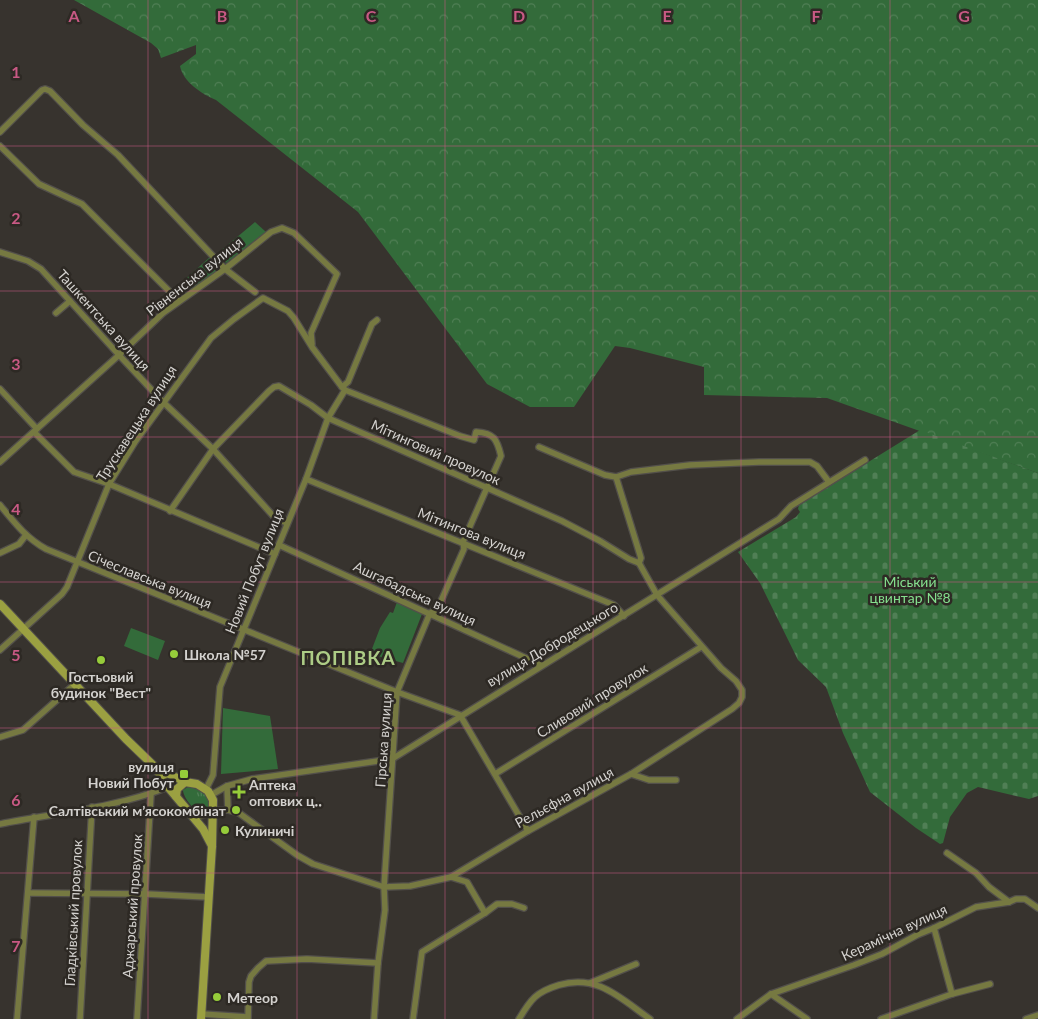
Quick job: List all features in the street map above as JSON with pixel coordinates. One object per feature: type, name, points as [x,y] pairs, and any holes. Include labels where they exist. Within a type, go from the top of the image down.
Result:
[{"type":"main road","points":[[0,604],[126,739],[155,767],[168,787],[204,829],[212,846]]},
{"type":"main road","points":[[155,767],[185,782],[197,784],[209,792]]},
{"type":"main road","points":[[176,796],[177,789],[185,782]]},
{"type":"main road","name":"Новий Побут вулиця","points":[[202,1017],[214,805],[209,792]]},
{"type":"main road","points":[[192,814],[207,814],[213,810]]},
{"type":"street","points":[[0,132],[42,90],[47,90],[118,155],[224,269],[255,292]]},
{"type":"street","points":[[0,146],[39,184],[82,204],[179,302]]},
{"type":"street","name":"Рівненська вулиця","points":[[0,462],[163,313],[271,232],[282,228],[294,233],[337,274],[311,332],[312,347]]},
{"type":"street","name":"Ташкентська вулиця","points":[[0,252],[28,261],[41,269],[163,402],[213,449],[276,518],[287,523]]},
{"type":"street","name":"Трускавецька вулиця","points":[[0,650],[62,594],[70,581],[109,484],[163,402],[211,338],[264,298],[288,311],[312,347]]},
{"type":"street","points":[[56,313],[70,301]]},
{"type":"street","name":"Новий Побут вулиця","points":[[209,792],[213,775],[218,694],[306,479],[328,418],[348,382],[372,324],[377,320]]},
{"type":"street","points":[[312,347],[344,388]]},
{"type":"street","name":"Мітинговий провулок","points":[[213,449],[274,386],[279,386],[310,404],[328,418],[562,521],[600,540],[639,563]]},
{"type":"street","name":"Гірська вулиця","points":[[344,388],[460,436],[474,440],[476,432],[488,433],[499,447],[501,456],[463,542],[464,549],[437,610],[430,613],[397,692],[384,887],[385,910],[378,963],[374,1019]]},
{"type":"street","points":[[0,389],[74,472],[109,484],[275,554]]},
{"type":"street","points":[[540,448],[604,476],[616,477],[631,472],[690,465],[810,462],[817,466],[829,482]]},
{"type":"street","points":[[170,511],[213,449]]},
{"type":"street","name":"вулиця Добродецького","points":[[209,792],[252,779],[392,758],[778,519],[791,506],[865,460]]},
{"type":"street","points":[[616,477],[641,558],[639,563],[656,595],[701,647]]},
{"type":"street","name":"Мітингова вулиця","points":[[306,479],[614,604],[624,616]]},
{"type":"street","name":"Січеславська вулиця","points":[[0,505],[26,535],[46,548],[244,630],[460,716]]},
{"type":"street","points":[[0,553],[19,544],[26,535]]},
{"type":"street","name":"Ашгабадська вулиця","points":[[279,545],[542,665]]},
{"type":"street","name":"Рельєфна вулиця","points":[[384,887],[410,886],[451,877],[528,831],[631,774],[732,709],[739,703],[742,697],[742,690],[736,681],[701,647]]},
{"type":"street","name":"Сливовий провулок","points":[[495,774],[701,647]]},
{"type":"street","points":[[0,737],[23,730],[75,684]]},
{"type":"street","points":[[460,716],[528,831]]},
{"type":"street","points":[[631,774],[649,780],[676,780]]},
{"type":"street","points":[[227,786],[228,810]]},
{"type":"street","points":[[0,824],[92,808],[151,794],[168,787]]},
{"type":"street","name":"Аджарський провулок","points":[[137,1019],[151,794]]},
{"type":"street","name":"Гладківський провулок","points":[[80,1019],[92,808]]},
{"type":"street","points":[[213,810],[228,810],[239,813],[297,856],[313,864],[384,887]]},
{"type":"street","points":[[17,1019],[34,817]]},
{"type":"street","points":[[947,853],[976,873],[989,887],[1009,902]]},
{"type":"street","points":[[451,877],[467,882],[485,913]]},
{"type":"street","points":[[28,893],[146,894],[208,897]]},
{"type":"street","name":"Керамічна вулиця","points":[[737,1019],[772,994],[882,954],[916,935],[976,907],[1025,899],[1038,908]]},
{"type":"street","points":[[413,1019],[422,952],[497,904],[512,904],[524,908]]},
{"type":"street","points":[[934,928],[952,994]]},
{"type":"street","points":[[202,1017],[248,1018],[251,976],[266,961],[307,958],[378,963]]},
{"type":"street","points":[[519,1019],[530,1000],[548,989],[571,982],[590,982],[636,964]]},
{"type":"street","points":[[590,982],[607,990],[650,1019]]},
{"type":"street","points":[[881,1019],[952,994],[990,984]]},
{"type":"street","points":[[772,994],[807,1019]]},
{"type":"street","points":[[1026,1019],[1035,1017]]},
{"type":"green space","points":[[74,0],[1038,0],[1038,473],[827,398],[704,395],[704,367],[615,346],[574,407],[530,407],[487,384],[358,212],[216,100],[199,91],[189,82],[180,66],[196,54],[196,45],[161,58],[158,49],[151,43]]},
{"type":"green space","points":[[255,222],[266,232],[226,263],[218,253]]},
{"type":"green space","points":[[210,257],[221,269],[179,298],[173,290]]},
{"type":"green space","name":"Міський цвинтар №8","points":[[920,430],[1038,473],[1038,796],[1029,799],[978,787],[967,793],[950,817],[943,843],[940,844],[870,792],[843,733],[826,687],[798,660],[760,583],[738,552],[796,517],[800,512],[798,509],[799,505]]},
{"type":"green space","points":[[397,602],[422,614],[403,663],[370,654],[380,628],[390,612],[393,613]]},
{"type":"green space","points":[[131,628],[165,641],[158,660],[124,646]]},
{"type":"green space","points":[[223,708],[270,716],[278,769],[221,774]]},
{"type":"green space","points":[[188,787],[201,791],[208,797],[209,805],[207,810],[196,810],[186,799],[183,790]]},
{"type":"place","name":"Школа №57","points":[[174,654]]},
{"type":"place","name":"Гостьовий будинок \"Вест\"","points":[[101,660]]},
{"type":"place","name":"вулиця Новий Побут","points":[[184,774]]},
{"type":"place","name":"Аптека оптових ц‥","points":[[239,792]]},
{"type":"place","name":"Салтівський м’ясокомбінат","points":[[236,810]]},
{"type":"place","name":"Кулиничі","points":[[225,830]]},
{"type":"place","name":"Метеор","points":[[217,997]]},
{"type":"district","name":"ПОПІВКА","points":[[348,657]]}]
